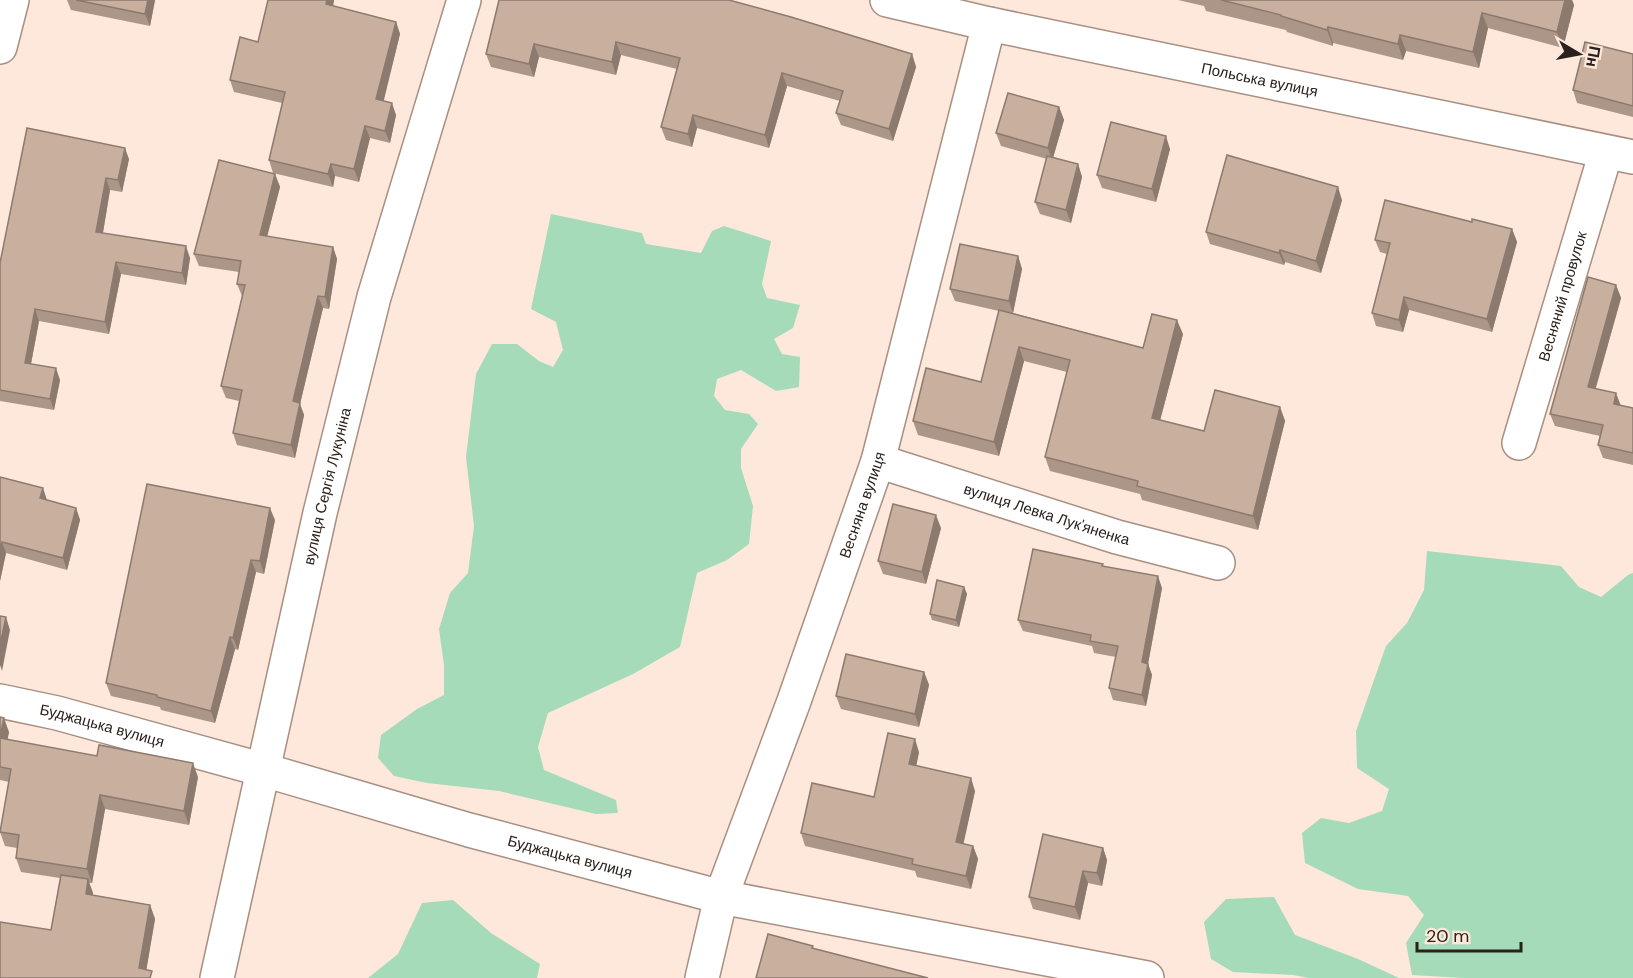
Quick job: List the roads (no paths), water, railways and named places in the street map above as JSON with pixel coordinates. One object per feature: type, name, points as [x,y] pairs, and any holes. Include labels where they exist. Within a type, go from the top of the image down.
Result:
[{"type":"street","points":[[0,47],[12,0]]},
{"type":"street","name":"вулиця Сергія Лукуніна","points":[[217,978],[320,513],[374,297],[464,0]]},
{"type":"street","name":"Польська вулиця","points":[[887,0],[989,24],[1620,154]]},
{"type":"street","name":"Весняна вулиця","points":[[702,978],[721,897],[794,701],[878,461],[989,24]]},
{"type":"street","name":"Весняний провулок","points":[[1519,442],[1620,154]]},
{"type":"street","name":"вулиця Левка Лук'яненка","points":[[878,461],[1117,537],[1218,563]]},
{"type":"street","name":"Буджацька вулиця","points":[[0,701],[57,712],[469,830],[721,897],[1147,978]]}]
